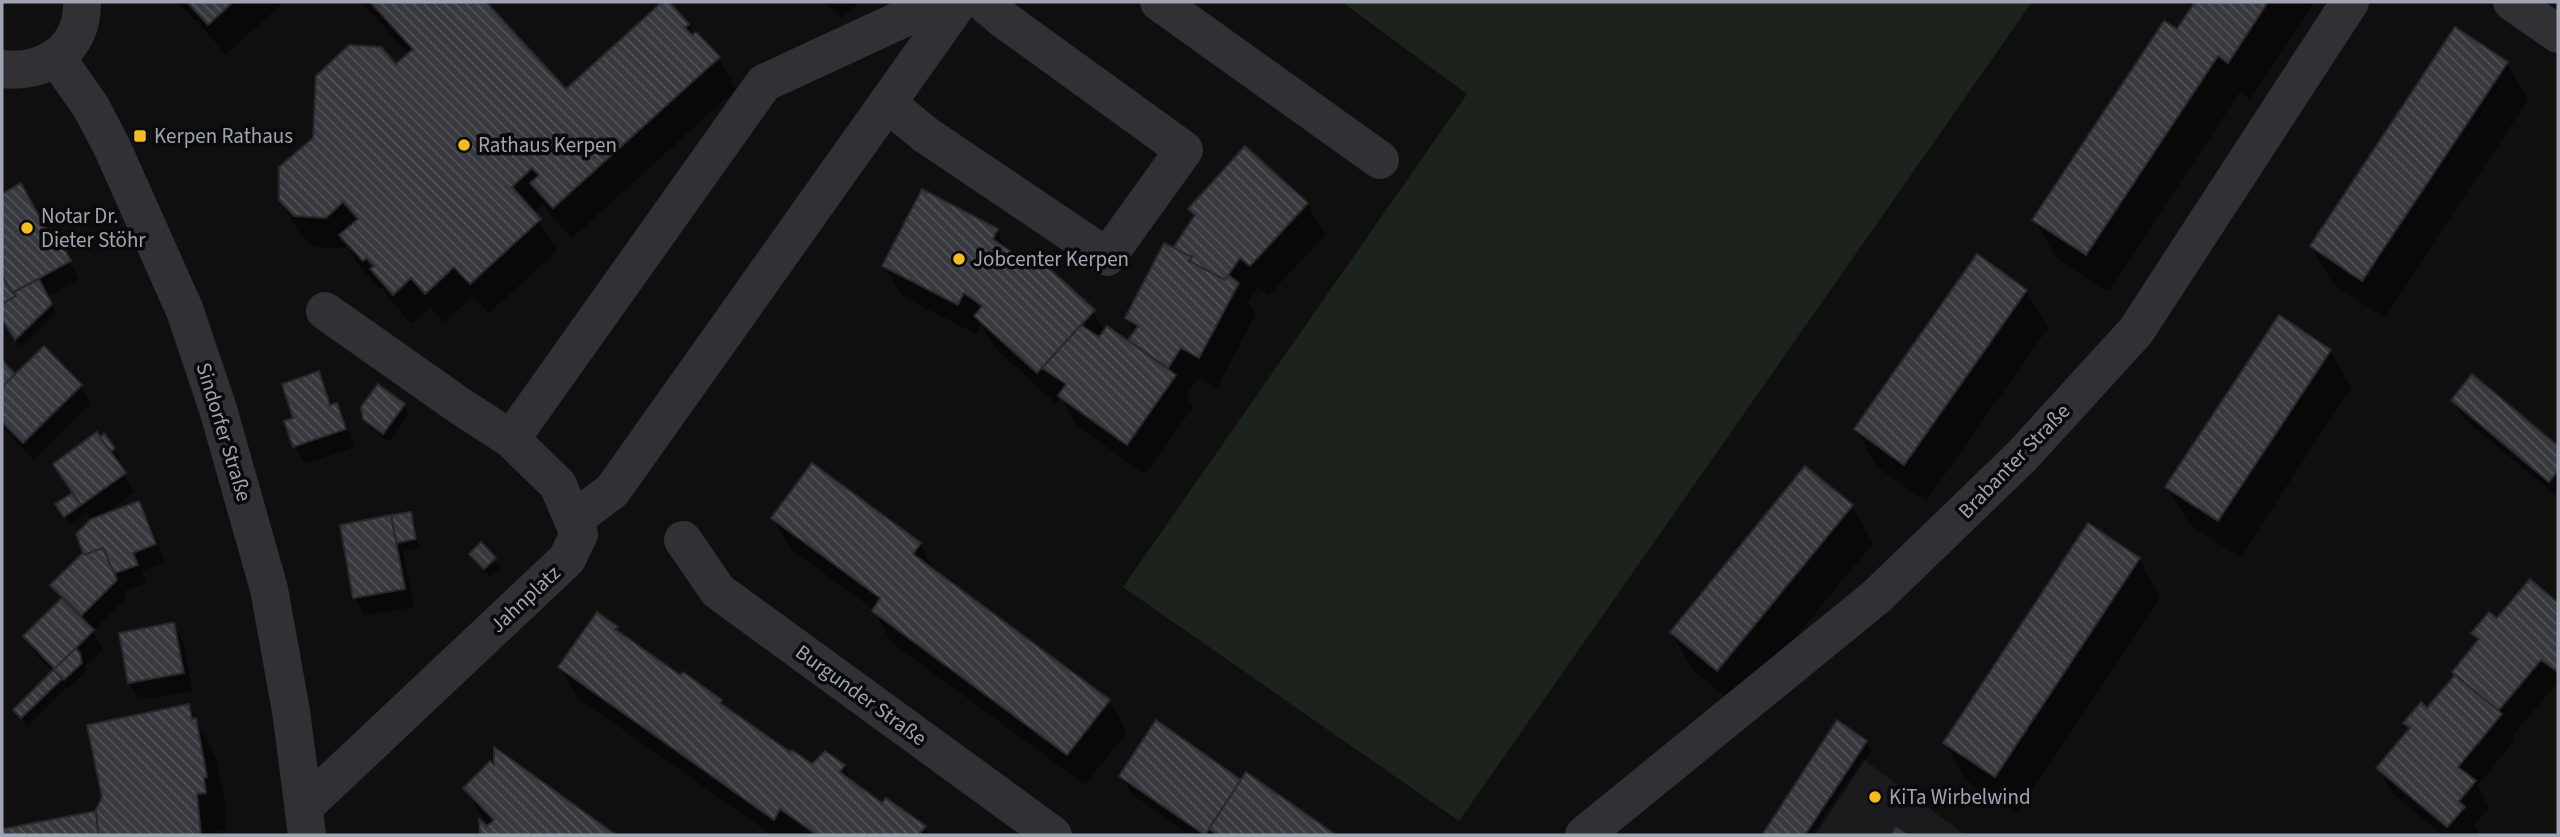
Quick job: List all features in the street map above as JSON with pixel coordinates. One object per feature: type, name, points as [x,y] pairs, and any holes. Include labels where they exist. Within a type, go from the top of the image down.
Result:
[{"type":"street","points":[[2,69],[19,71],[39,67],[57,57],[71,43],[80,25],[82,2]]},
{"type":"street","points":[[511,439],[764,83],[939,2]]},
{"type":"street","points":[[573,520],[612,491],[959,2]]},
{"type":"street","points":[[887,103],[926,135],[1107,257],[1184,150],[983,2]]},
{"type":"street","points":[[1159,2],[1380,160]]},
{"type":"street","name":"Brabanter Straße","points":[[1584,835],[1877,597],[2022,456],[2136,331],[2350,2]]},
{"type":"street","points":[[2512,2],[2558,34]]},
{"type":"street","name":"Sindorfer Straße","points":[[57,57],[91,107],[112,147],[192,330],[248,510],[269,589],[291,711],[305,821]]},
{"type":"street","name":"Jahnplatz","points":[[305,821],[567,559],[579,534],[558,485],[511,439],[325,311]]},
{"type":"street","name":"Burgunder Straße","points":[[683,540],[718,591],[1053,835]]},
{"type":"shaded area","points":[[1342,2],[2032,2],[1459,821],[1123,587],[1467,94]]},
{"type":"shaded area","name":"KiTa Wirbelwind","points":[[1863,759],[1965,835],[1811,835]]},
{"type":"building","points":[[187,2],[233,2],[208,25]]},
{"type":"building","name":"Rathaus Kerpen","points":[[370,2],[486,2],[566,89],[662,2],[669,2],[689,24],[685,28],[692,35],[696,32],[720,57],[553,208],[530,183],[539,175],[532,168],[512,187],[541,219],[470,284],[454,267],[425,294],[411,278],[393,295],[370,269],[374,266],[367,258],[363,261],[339,235],[358,219],[343,202],[326,218],[294,216],[279,200],[279,167],[313,138],[316,76],[349,45],[381,47],[396,64],[413,49]]},
{"type":"building","points":[[2195,2],[2268,2],[2228,63],[2218,56],[2086,255],[2032,220],[2164,21],[2177,29]]},
{"type":"building","points":[[2455,27],[2508,62],[2362,281],[2310,246]]},
{"type":"building","points":[[1245,146],[1308,203],[1250,266],[1240,258],[1225,280],[1189,261],[1192,257],[1173,248],[1195,215],[1188,209]]},
{"type":"building","points":[[21,183],[53,242],[59,239],[71,261],[12,293],[2,275],[2,194]]},
{"type":"building","points":[[922,189],[998,229],[993,239],[1023,260],[1032,253],[1095,310],[1037,373],[974,316],[982,306],[964,293],[958,305],[882,266]]},
{"type":"building","points":[[1164,243],[1192,257],[1189,261],[1225,280],[1228,275],[1239,283],[1199,358],[1181,348],[1168,368],[1128,340],[1138,326],[1125,318]]},
{"type":"building","points":[[1977,254],[2027,290],[1904,465],[1854,429]]},
{"type":"building","points":[[2,275],[16,296],[2,304]]},
{"type":"building","points":[[39,279],[52,304],[15,340],[2,319],[2,304],[16,296],[14,292]]},
{"type":"building","points":[[2279,315],[2331,350],[2218,521],[2165,487]]},
{"type":"building","points":[[1081,325],[1099,337],[1107,326],[1176,375],[1127,445],[1058,396],[1066,384],[1042,368]]},
{"type":"building","points":[[44,346],[82,385],[23,443],[2,422],[2,387]]},
{"type":"building","points":[[2,360],[15,374],[2,387]]},
{"type":"building","points":[[319,371],[330,405],[337,403],[346,429],[293,447],[284,421],[293,418],[282,384]]},
{"type":"building","points":[[2472,374],[2558,446],[2558,471],[2549,482],[2451,400]]},
{"type":"building","points":[[378,384],[405,404],[383,434],[363,419],[361,407]]},
{"type":"building","points":[[97,432],[126,473],[81,505],[53,464]]},
{"type":"building","points":[[104,433],[115,448],[111,452],[100,437]]},
{"type":"building","points":[[812,463],[921,543],[913,554],[1110,700],[1067,755],[872,611],[880,598],[771,518]]},
{"type":"building","points":[[1805,466],[1853,505],[1717,671],[1670,632]]},
{"type":"building","points":[[72,493],[81,505],[64,517],[55,504]]},
{"type":"building","points":[[139,501],[156,544],[133,553],[138,565],[113,574],[103,548],[84,555],[76,534],[91,519]]},
{"type":"building","points":[[411,512],[416,539],[396,543],[391,515]]},
{"type":"building","points":[[391,515],[405,589],[353,598],[340,525]]},
{"type":"building","points":[[2088,523],[2140,558],[1995,777],[1943,743]]},
{"type":"building","points":[[481,542],[496,558],[484,569],[469,554]]},
{"type":"building","points":[[103,548],[117,580],[81,616],[50,585],[83,553],[84,555]]},
{"type":"building","points":[[2530,579],[2558,603],[2558,672],[2541,660],[2498,711],[2452,672],[2479,639],[2471,633],[2489,612],[2497,618]]},
{"type":"building","points":[[62,598],[94,630],[55,669],[23,636]]},
{"type":"building","points":[[597,612],[618,627],[615,629],[680,675],[683,672],[722,700],[720,703],[790,752],[792,750],[812,764],[825,751],[845,765],[840,772],[882,803],[886,798],[926,826],[920,833],[923,835],[817,835],[780,809],[774,820],[558,667]]},
{"type":"building","points":[[174,623],[184,673],[128,683],[119,633]]},
{"type":"building","points":[[76,648],[82,663],[64,680],[53,670]]},
{"type":"building","points":[[53,670],[62,679],[21,718],[13,710]]},
{"type":"building","points":[[2455,675],[2502,714],[2458,767],[2476,781],[2459,801],[2465,807],[2447,827],[2376,768],[2410,728],[2403,723],[2421,702],[2427,708]]},
{"type":"building","points":[[189,704],[192,719],[196,718],[207,777],[204,778],[206,793],[197,794],[201,835],[98,835],[96,810],[102,797],[87,725]]},
{"type":"building","points":[[1156,720],[1241,780],[1205,835],[1119,776]]},
{"type":"building","points":[[1837,720],[1867,741],[1805,835],[1762,835]]},
{"type":"building","points":[[494,747],[616,835],[480,835],[479,819],[487,826],[494,820],[463,788],[490,761],[494,765]]},
{"type":"building","points":[[1246,772],[1336,835],[1218,835],[1209,829]]},
{"type":"building","points":[[96,811],[98,835],[2,835],[2,829]]},
{"type":"building","points":[[1896,827],[1909,835],[1891,835]]},
{"type":"place","name":"Kerpen Rathaus","points":[[140,136]]},
{"type":"place","name":"Rathaus Kerpen","points":[[464,145]]},
{"type":"place","name":"Notar Dr. Dieter Stöhr","points":[[27,228]]},
{"type":"place","name":"Jobcenter Kerpen","points":[[959,259]]},
{"type":"place","name":"KiTa Wirbelwind","points":[[1875,797]]}]
